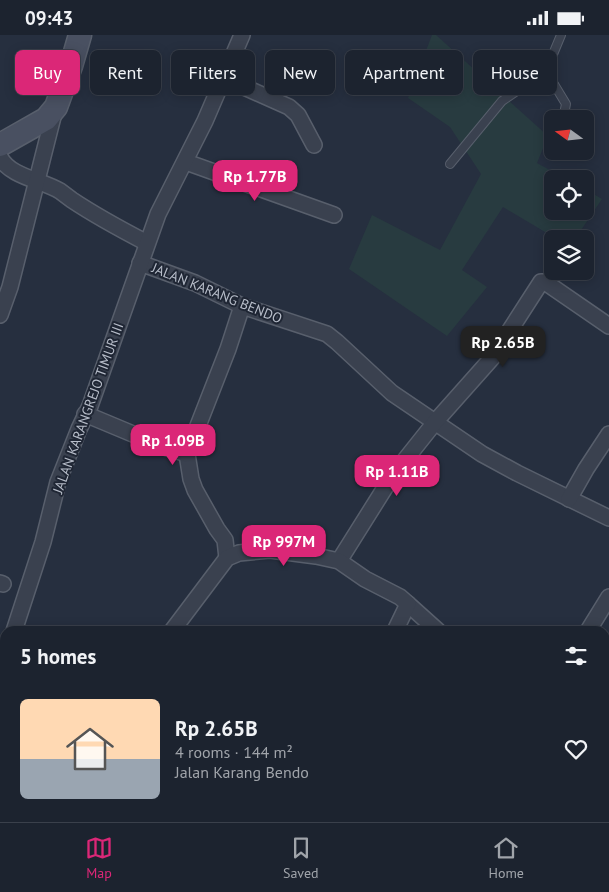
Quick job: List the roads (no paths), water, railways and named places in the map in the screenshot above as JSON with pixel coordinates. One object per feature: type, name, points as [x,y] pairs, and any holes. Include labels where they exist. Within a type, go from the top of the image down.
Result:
[{"type":"street","name":"JALAN KARANGREJO TIMUR III","points":[[236,50],[242,35]]},
{"type":"street","points":[[0,315],[10,287],[56,107],[82,39]]},
{"type":"street","points":[[255,92],[289,107],[298,115],[314,145]]},
{"type":"street","name":"JALAN KARANGREJO TIMUR III","points":[[16,626],[43,542],[58,481],[106,361],[147,243],[158,214],[186,162],[216,95]]},
{"type":"street","points":[[0,145],[46,119],[56,107]]},
{"type":"street","points":[[0,157],[2,161],[17,172],[60,191],[111,224],[147,243]]},
{"type":"street","points":[[186,162],[334,215]]},
{"type":"street","name":"JALAN KARANG BENDO","points":[[140,263],[195,283],[242,306],[327,335],[337,341],[384,387],[482,454],[609,519]]},
{"type":"street","points":[[340,561],[394,475],[436,421],[492,358],[541,282],[545,282],[609,327]]},
{"type":"street","points":[[227,558],[225,540],[216,529],[195,490],[191,479],[187,453],[228,349],[242,306]]},
{"type":"street","points":[[86,414],[164,447],[187,453]]},
{"type":"street","points":[[570,499],[586,469],[609,434]]},
{"type":"street","points":[[176,626],[227,558],[238,553],[270,550],[340,561],[365,579],[400,597],[432,626]]},
{"type":"street","points":[[591,626],[609,597]]},
{"type":"street","points":[[397,626],[408,604]]},
{"type":"lane","points":[[555,50],[562,35]]},
{"type":"lane","points":[[557,89],[566,104],[565,110]]},
{"type":"lane","points":[[450,164],[502,101],[511,95]]}]
